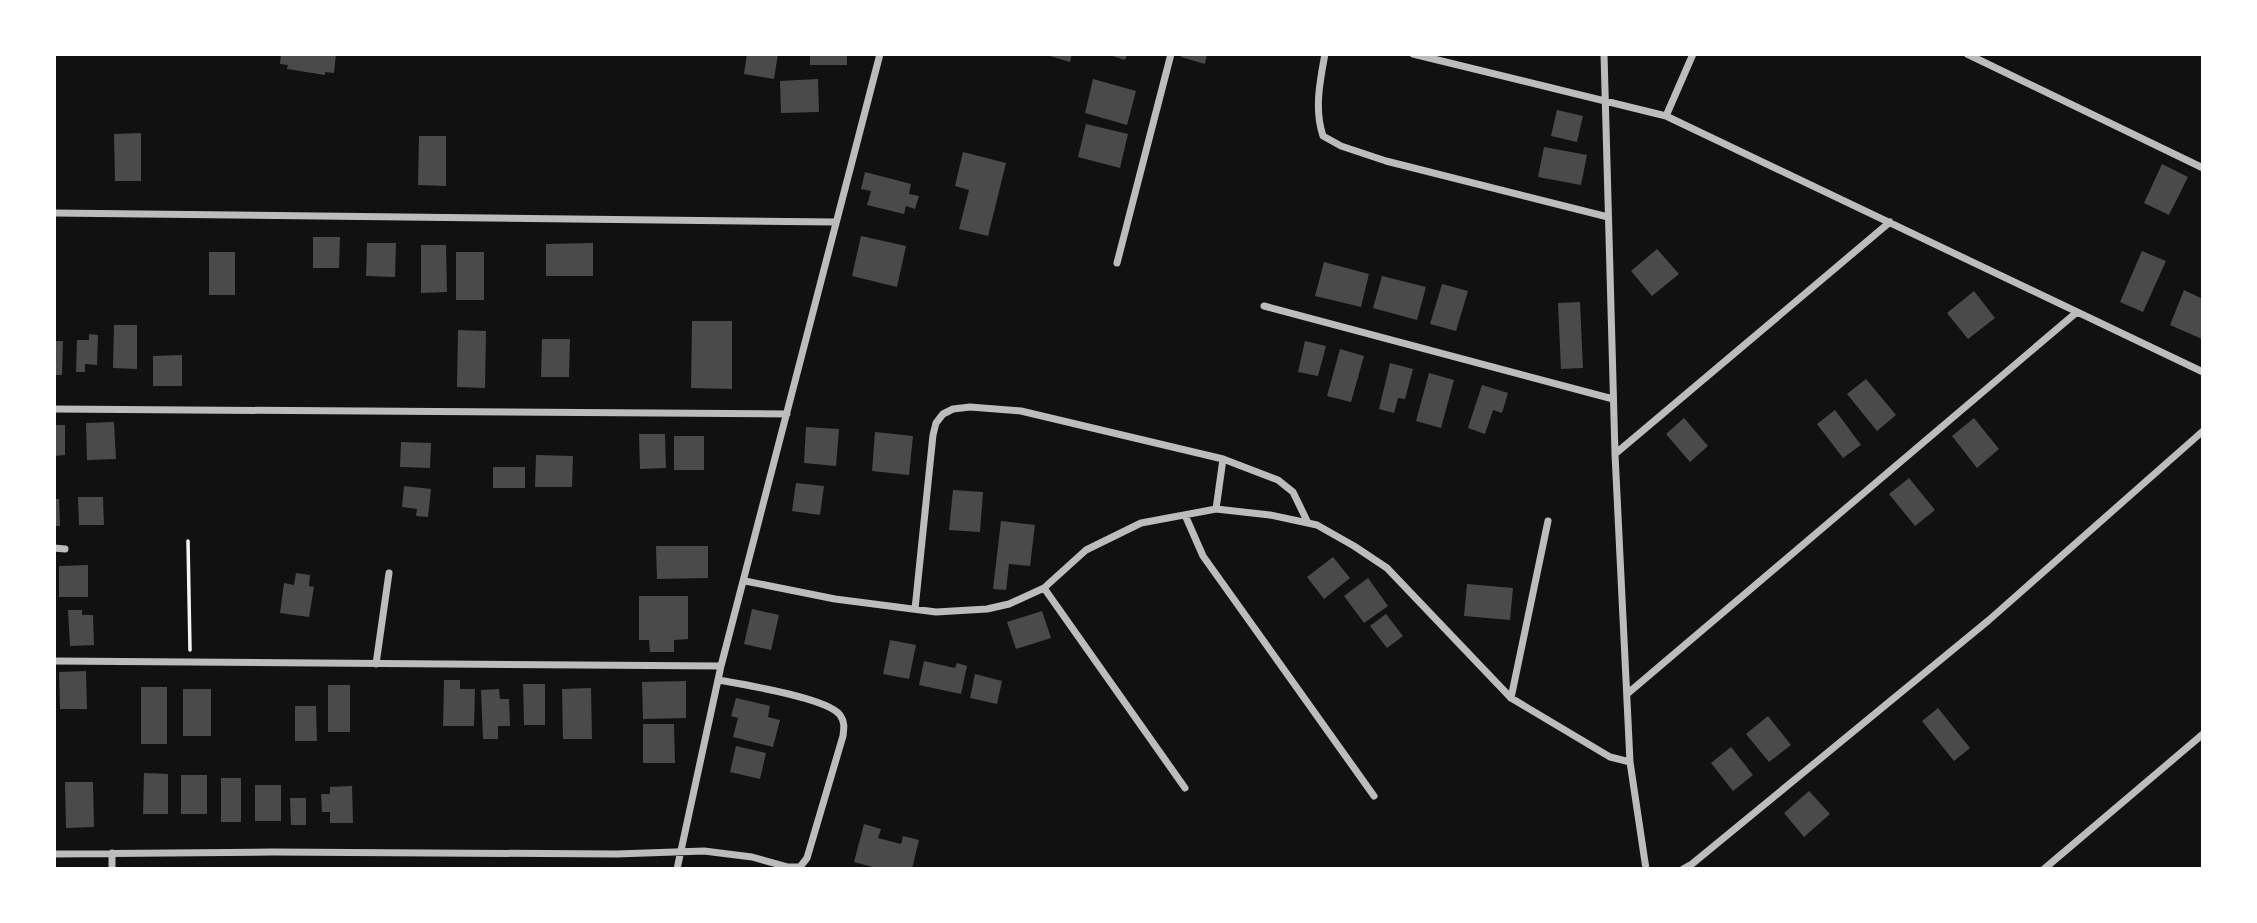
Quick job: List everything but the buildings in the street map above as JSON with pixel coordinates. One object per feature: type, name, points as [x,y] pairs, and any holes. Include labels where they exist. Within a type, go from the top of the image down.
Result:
[{"type":"street","points":[[677,869],[721,666],[880,54]]},
{"type":"street","points":[[1117,262],[1171,54]]},
{"type":"street","points":[[1325,54],[1319,86],[1318,118],[1323,136],[1332,142],[1386,161],[1608,216]]},
{"type":"street","points":[[1413,54],[1666,116],[2203,372]]},
{"type":"street","points":[[1604,54],[1615,454],[1630,762],[1646,869]]},
{"type":"street","points":[[1666,116],[1693,54]]},
{"type":"street","points":[[1967,54],[2203,168]]},
{"type":"street","points":[[54,213],[835,222]]},
{"type":"street","points":[[1615,454],[1889,222]]},
{"type":"street","points":[[1264,306],[1613,398]]},
{"type":"street","points":[[1627,694],[2077,312]]},
{"type":"street","points":[[915,609],[933,435],[936,423],[943,414],[953,409],[970,407],[1021,411],[1223,460],[1278,480],[1293,492],[1308,523]]},
{"type":"street","points":[[54,409],[787,414]]},
{"type":"street","points":[[1683,869],[1989,620],[2203,431]]},
{"type":"street","points":[[1216,509],[1223,460]]},
{"type":"street","points":[[745,581],[835,598],[936,612],[986,609],[1009,604],[1044,588],[1086,550],[1141,523],[1216,509],[1270,515],[1317,525],[1387,568],[1511,698],[1610,757],[1630,762]]},
{"type":"street","points":[[1185,515],[1203,556],[1374,796]]},
{"type":"street","points":[[1511,698],[1549,521]]},
{"type":"street","points":[[54,548],[65,549]]},
{"type":"street","points":[[376,664],[389,573]]},
{"type":"street","points":[[1044,588],[1185,788]]},
{"type":"street","points":[[54,661],[721,666]]},
{"type":"street","points":[[54,854],[680,852],[729,853],[788,867],[800,867],[807,858],[843,736],[842,716],[835,710],[778,692],[718,680]]},
{"type":"street","points":[[2043,869],[2203,734]]},
{"type":"street","points":[[112,853],[112,869]]},
{"type":"path","points":[[188,541],[191,662]]}]
